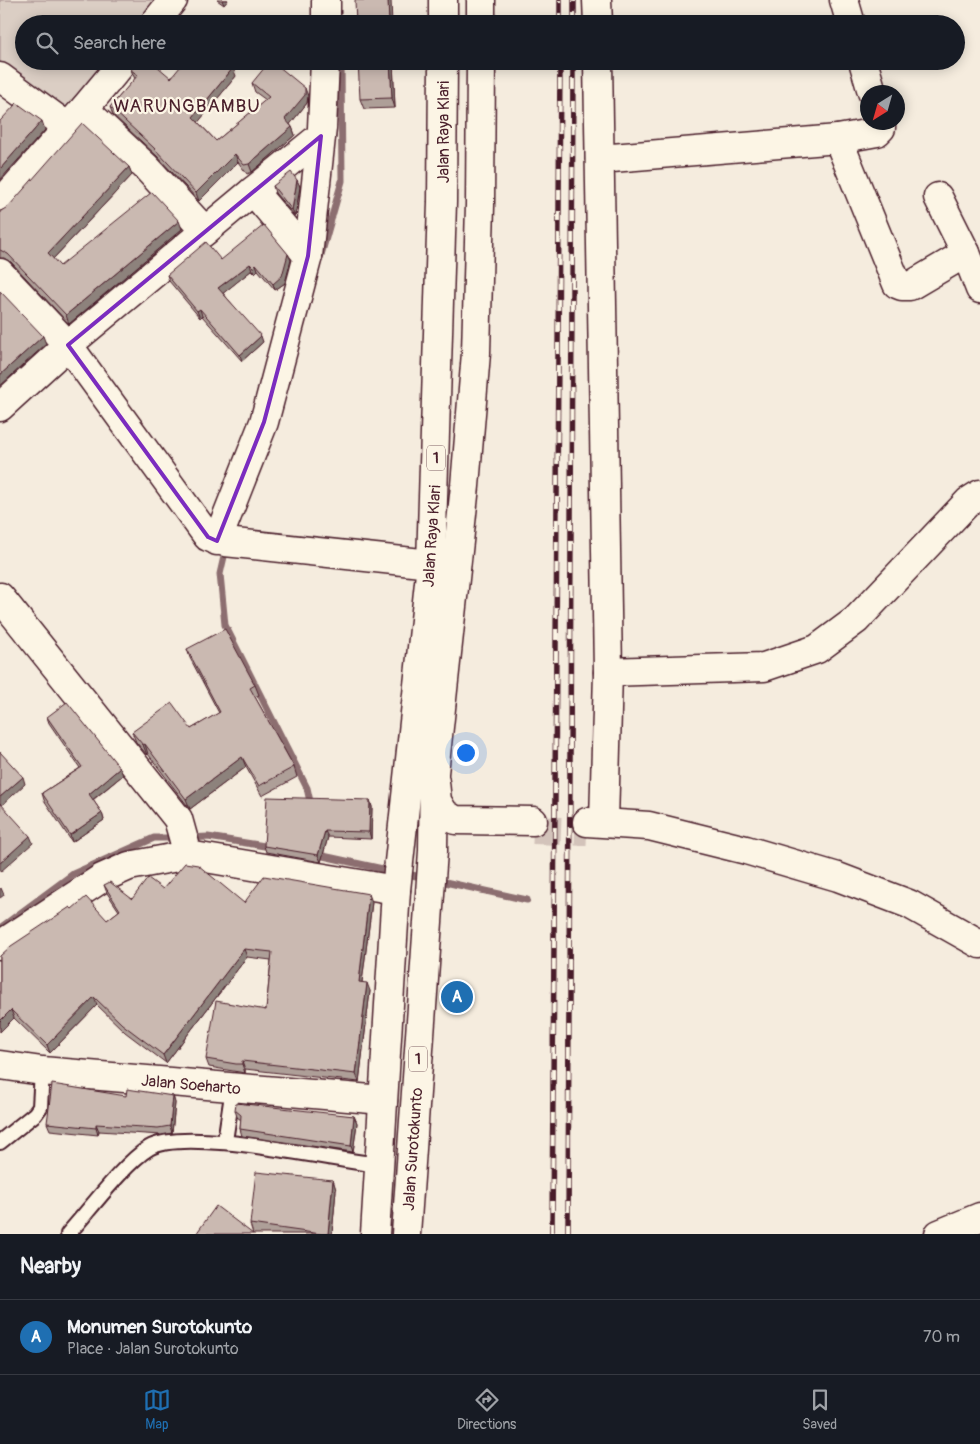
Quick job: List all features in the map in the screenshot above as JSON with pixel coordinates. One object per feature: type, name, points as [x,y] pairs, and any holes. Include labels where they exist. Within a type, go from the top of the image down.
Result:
[{"type":"street","points":[[162,15],[174,0]]},
{"type":"street","points":[[326,0],[326,15]]},
{"type":"street","points":[[443,0],[443,15]]},
{"type":"street","points":[[481,0],[481,15]]},
{"type":"street","points":[[597,0],[598,15]]},
{"type":"street","points":[[844,0],[848,15]]},
{"type":"street","points":[[0,204],[116,70]]},
{"type":"street","points":[[224,542],[264,422],[308,256],[321,136],[325,70]]},
{"type":"street","name":"Jalan Raya Klari","points":[[396,886],[431,564],[442,202],[443,70]]},
{"type":"street","name":"Jalan Raya Klari","points":[[429,884],[433,851],[434,773],[465,486],[476,353],[481,70]]},
{"type":"street","points":[[598,70],[608,672],[595,827],[746,850],[838,877],[909,904],[977,942]]},
{"type":"street","points":[[866,70],[870,85]]},
{"type":"street","points":[[0,77],[76,118],[146,167],[205,231]]},
{"type":"street","points":[[600,159],[838,139],[877,132],[879,130]]},
{"type":"street","points":[[0,408],[68,345],[321,136]]},
{"type":"street","points":[[838,139],[897,284],[910,286],[966,252]]},
{"type":"street","points":[[253,191],[308,256]]},
{"type":"street","points":[[938,197],[966,252],[980,288]]},
{"type":"street","points":[[442,202],[480,205]]},
{"type":"street","points":[[0,273],[68,345],[208,537],[224,542],[431,564]]},
{"type":"street","points":[[608,672],[764,667],[817,649],[856,620],[969,501],[980,494]]},
{"type":"street","points":[[0,597],[178,819],[188,851]]},
{"type":"street","points":[[433,851],[440,835],[454,829],[533,826],[455,820],[444,813],[437,801],[434,773]]},
{"type":"street","points":[[0,944],[102,878],[129,866],[188,851],[396,886]]},
{"type":"street","name":"Jalan Surotokunto","points":[[406,1234],[429,884]]},
{"type":"street","name":"Jalan Surotokunto","points":[[375,1234],[396,886]]},
{"type":"street","name":"Jalan Soeharto","points":[[0,1065],[42,1072],[383,1100]]},
{"type":"street","points":[[939,1234],[980,1217]]},
{"type":"lane","points":[[0,1142],[35,1114],[40,1107],[42,1072]]},
{"type":"lane","points":[[225,1141],[233,1088]]},
{"type":"lane","points":[[68,1234],[134,1160],[148,1148],[166,1142],[225,1141],[379,1165]]},
{"type":"highlighted area","points":[[321,136],[308,256],[264,422],[217,541],[208,537],[68,345]]},
{"type":"shaded area","points":[[0,0],[167,0],[155,15],[15,15],[15,70],[112,70],[68,127],[0,77]]},
{"type":"building","points":[[355,0],[388,0],[389,15],[356,15]]},
{"type":"building","points":[[131,70],[162,70],[171,78],[178,70],[231,70],[193,117],[216,141],[269,97],[252,83],[263,70],[283,70],[305,88],[305,95],[285,119],[292,127],[249,164],[244,165],[235,154],[196,193],[154,148],[110,107],[138,75]]},
{"type":"building","points":[[358,70],[390,70],[392,98],[360,99]]},
{"type":"building","points":[[17,103],[42,121],[0,169],[0,121]]},
{"type":"building","points":[[82,123],[129,167],[48,253],[60,266],[152,192],[179,221],[66,315],[8,254],[0,250],[0,211],[9,206]]},
{"type":"building","points":[[291,172],[297,180],[292,210],[273,186]]},
{"type":"building","points":[[264,225],[288,254],[282,276],[273,284],[256,264],[253,267],[250,264],[218,288],[261,336],[240,355],[200,309],[197,311],[167,275],[206,242],[221,260]]},
{"type":"building","points":[[0,291],[43,336],[0,375]]},
{"type":"building","points":[[225,629],[255,685],[250,688],[294,767],[259,786],[242,757],[186,799],[145,744],[143,745],[132,732],[172,703],[191,729],[220,712],[187,649]]},
{"type":"building","points":[[67,702],[120,768],[89,794],[102,813],[70,835],[42,793],[82,767],[47,717]]},
{"type":"building","points":[[0,752],[23,777],[0,797]]},
{"type":"building","points":[[267,797],[370,800],[369,832],[325,831],[318,855],[264,846]]},
{"type":"building","points":[[0,803],[30,836],[0,863]]},
{"type":"building","points":[[185,863],[198,865],[244,903],[264,876],[369,894],[359,982],[367,983],[356,1074],[242,1061],[242,1064],[236,1064],[206,1059],[216,1001],[266,1010],[272,952],[244,949],[163,1055],[122,1024],[94,997],[47,1045],[11,1010],[0,1021],[0,956],[11,946],[70,907],[72,909],[86,897],[107,920],[120,910],[104,885],[110,882],[132,899],[148,878],[163,889]]},
{"type":"building","points":[[52,1084],[126,1096],[127,1089],[173,1096],[170,1126],[158,1128],[96,1124],[96,1128],[47,1123]]},
{"type":"building","points":[[236,1103],[354,1116],[351,1146],[240,1129],[241,1115],[235,1110]]},
{"type":"building","points":[[256,1172],[333,1180],[328,1234],[250,1224]]},
{"type":"building","points":[[216,1206],[253,1234],[196,1234]]},
{"type":"waterway","points":[[321,255],[342,181],[341,70]]},
{"type":"waterway","points":[[226,548],[220,574],[225,625],[307,788],[311,806]]},
{"type":"waterway","points":[[188,838],[208,837],[271,847]]},
{"type":"waterway","points":[[0,928],[73,874],[154,838],[177,838]]},
{"type":"waterway","points":[[314,854],[392,871]]},
{"type":"waterway","points":[[402,873],[426,878]]},
{"type":"waterway","points":[[436,880],[527,900]]},
{"type":"tunnel","points":[[533,830],[587,832]]},
{"type":"railway","points":[[560,0],[560,15]]},
{"type":"railway","points":[[574,0],[574,15]]},
{"type":"railway","points":[[552,1234],[560,70]]},
{"type":"railway","points":[[568,1234],[573,70]]},
{"type":"place","name":"Monumen Surotokunto","points":[[457,997]]},
{"type":"district","name":"WARUNGBAMBU","points":[[187,105]]}]
